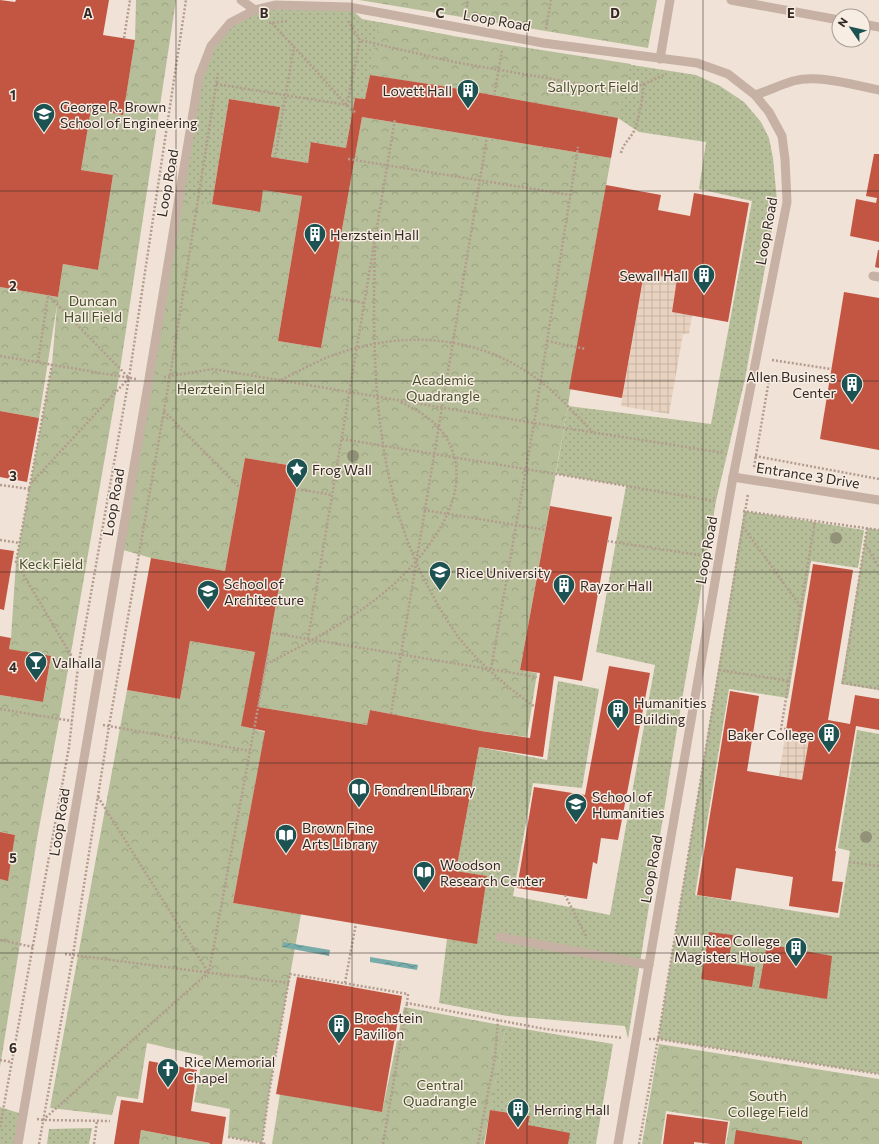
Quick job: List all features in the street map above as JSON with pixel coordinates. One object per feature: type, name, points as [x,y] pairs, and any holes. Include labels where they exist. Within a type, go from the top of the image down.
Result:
[{"type":"lane","points":[[242,0],[255,10]]},
{"type":"lane","points":[[660,59],[670,0]]},
{"type":"lane","points":[[731,0],[831,19]]},
{"type":"lane","name":"Loop Road","points":[[18,1144],[52,952],[89,722],[149,379],[199,77],[211,46],[230,23],[255,10],[275,5],[350,4],[543,43],[697,63],[728,74],[755,95],[769,112],[782,136],[785,159],[787,202],[728,504],[618,1144]]},
{"type":"lane","points":[[755,95],[770,91],[794,81],[817,78],[879,90]]},
{"type":"lane","name":"Entrance 3 Drive","points":[[733,477],[879,500]]},
{"type":"lane","points":[[500,937],[649,964]]},
{"type":"path","points":[[124,38],[130,0]]},
{"type":"path","points":[[0,1127],[69,747],[78,667],[129,378],[186,0]]},
{"type":"path","points":[[543,43],[551,0]]},
{"type":"path","points":[[345,16],[360,40],[347,106]]},
{"type":"path","points":[[265,23],[294,21]]},
{"type":"path","points":[[272,23],[347,106],[356,113]]},
{"type":"path","points":[[494,96],[505,36]]},
{"type":"path","points":[[360,40],[454,62],[621,91],[644,84],[671,71]]},
{"type":"path","points":[[275,158],[294,46]]},
{"type":"path","points":[[39,1144],[73,955],[109,726],[170,376],[219,68]]},
{"type":"path","points":[[216,84],[347,106]]},
{"type":"path","points":[[621,153],[622,147],[633,134],[638,121],[644,84]]},
{"type":"path","points":[[308,639],[395,119]]},
{"type":"path","points":[[391,714],[487,137]]},
{"type":"path","points":[[490,669],[517,525],[578,147]]},
{"type":"path","points":[[348,159],[571,195]]},
{"type":"path","points":[[376,236],[374,344],[377,397],[383,446],[395,503],[416,562],[451,627],[470,650],[508,686],[535,707]]},
{"type":"path","points":[[38,362],[48,295],[129,378]]},
{"type":"path","points":[[330,297],[364,302]]},
{"type":"path","points":[[281,381],[326,358],[374,344],[416,339],[453,342],[467,345],[499,356],[514,364],[552,390],[594,433]]},
{"type":"path","points":[[547,341],[586,348]]},
{"type":"path","points":[[0,356],[129,378],[149,379],[213,369],[594,433],[737,455],[756,456],[879,479]]},
{"type":"path","points":[[772,360],[831,369]]},
{"type":"path","points":[[52,364],[16,562],[78,667]]},
{"type":"path","points":[[31,483],[129,378]]},
{"type":"path","points":[[266,664],[313,640],[362,609],[390,587],[416,562],[432,541],[448,514],[457,474],[451,447],[431,420],[419,411],[396,400]]},
{"type":"path","points":[[164,411],[240,488]]},
{"type":"path","points":[[342,439],[716,501],[717,494]]},
{"type":"path","points":[[0,485],[30,489]]},
{"type":"path","points":[[297,489],[332,495]]},
{"type":"path","points":[[728,504],[744,511],[879,530]]},
{"type":"path","points":[[424,510],[546,530]]},
{"type":"path","points":[[786,729],[781,729],[815,521]]},
{"type":"path","points":[[742,527],[801,608]]},
{"type":"path","points":[[867,528],[843,683],[879,690]]},
{"type":"path","points":[[0,540],[20,543]]},
{"type":"path","points":[[607,541],[707,556],[705,563]]},
{"type":"path","points":[[864,544],[879,567]]},
{"type":"path","points":[[272,633],[537,678]]},
{"type":"path","points":[[43,1120],[209,972],[268,654]]},
{"type":"path","points":[[719,670],[789,681]]},
{"type":"path","points":[[0,708],[72,721],[89,722],[250,751]]},
{"type":"path","points":[[98,797],[209,972]]},
{"type":"path","points":[[849,862],[879,866]]},
{"type":"path","points":[[565,895],[596,955]]},
{"type":"path","points":[[344,983],[356,924]]},
{"type":"path","points":[[0,940],[52,952],[289,983]]},
{"type":"path","points":[[262,1144],[269,1093],[290,974],[408,994],[383,1144]]},
{"type":"path","points":[[407,1003],[544,1029],[628,1039],[658,1039],[879,1074]]},
{"type":"path","points":[[478,1144],[495,1057],[498,1020]]},
{"type":"path","points":[[0,1060],[11,1062]]},
{"type":"path","points":[[43,1120],[110,1121]]},
{"type":"path","points":[[94,1144],[97,1121]]},
{"type":"path","points":[[228,1137],[266,1144]]},
{"type":"green space","points":[[136,0],[176,0],[119,376],[37,839],[0,1067],[0,879],[8,880],[15,835],[0,832],[0,695],[43,702],[51,657],[9,649],[16,562],[52,364],[57,305],[39,418],[0,411],[0,287],[58,297],[63,264],[98,270],[113,175],[81,170],[91,109],[123,114],[135,40]]},
{"type":"green space","points":[[359,0],[657,0],[648,48]]},
{"type":"green space","points":[[349,7],[362,19],[453,36],[458,40],[448,87],[370,75],[365,99],[355,98],[346,148],[312,142],[308,163],[271,157],[279,107],[229,99],[212,204],[179,197],[199,77],[211,46],[234,20],[255,10]]},
{"type":"green space","name":"Sallyport Field","points":[[379,22],[453,36],[631,64],[618,118],[448,87],[370,75]]},
{"type":"green space","points":[[549,52],[696,75],[720,86],[744,102],[761,122],[769,138],[773,158],[777,201],[745,379],[716,501],[675,741],[628,1039],[625,1026],[507,1016],[439,1003],[447,939],[477,943],[487,876],[456,871],[479,747],[547,760],[558,681],[599,689],[582,788],[533,783],[513,896],[610,915],[655,665],[596,652],[626,486],[556,474],[568,406],[711,424],[752,201],[699,189],[706,142],[639,132],[618,118],[536,103],[545,55]]},
{"type":"green space","name":"Academic Quadrangle","points":[[362,117],[611,158],[520,670],[537,673],[527,737],[481,731],[370,710],[367,725],[258,707],[300,467],[245,458],[225,571],[151,558],[120,549],[179,197],[259,212],[263,190],[302,196],[278,341],[321,348]]},
{"type":"green space","points":[[744,511],[864,530],[858,568],[811,561],[788,698],[729,689],[695,895],[839,918],[850,851],[838,848],[857,730],[879,734],[879,1074],[658,1039]]},
{"type":"green space","points":[[867,528],[879,530],[879,690],[841,684]]},
{"type":"green space","points":[[190,641],[255,652],[242,726],[265,732],[233,903],[301,914],[269,1093],[262,1143],[228,1137],[230,1109],[194,1102],[203,1056],[147,1043],[138,1099],[117,1096],[112,1115],[50,1108],[127,690],[180,699]]},
{"type":"green space","name":"Central Quadrangle","points":[[404,1007],[506,1026],[484,1144],[272,1144],[280,1094],[382,1112]]},
{"type":"green space","points":[[506,1026],[613,1044],[596,1144],[568,1144],[528,1125],[530,1116],[490,1110]]},
{"type":"green space","name":"South College Field","points":[[659,1044],[879,1079],[879,1144],[726,1144],[730,1121],[666,1111],[661,1144],[642,1144]]},
{"type":"green space","points":[[0,1107],[22,1114],[18,1144],[0,1144]]},
{"type":"green space","points":[[92,1128],[89,1144],[47,1144],[49,1129]]},
{"type":"green space","points":[[141,1130],[210,1143],[210,1144],[139,1144]]},
{"type":"shaded area","points":[[644,273],[677,279],[672,312],[692,315],[689,334],[683,334],[669,414],[621,406]]},
{"type":"shaded area","points":[[786,730],[810,734],[802,780],[779,776]]},
{"type":"water","points":[[283,942],[330,950],[329,956],[282,947]]},
{"type":"water","points":[[370,957],[418,965],[417,970],[370,962]]},
{"type":"building","points":[[0,0],[15,2],[16,0],[109,0],[103,35],[135,40],[123,115],[91,109],[81,170],[113,175],[98,270],[63,264],[58,297],[0,287]]},
{"type":"building","points":[[370,75],[448,87],[618,118],[611,158],[362,117],[321,348],[278,341],[302,196],[263,190],[260,212],[212,204],[229,99],[280,107],[271,157],[308,163],[311,142],[346,148],[355,98],[365,99]]},
{"type":"building","points":[[874,154],[879,154],[879,242],[850,236],[856,199],[876,203],[877,198],[866,196]]},
{"type":"building","name":"Sewall Hall","points":[[606,185],[661,195],[658,210],[690,216],[694,193],[749,203],[728,322],[672,312],[677,279],[644,273],[622,398],[569,389]]},
{"type":"building","points":[[879,250],[879,268],[875,267]]},
{"type":"building","name":"Allen Business Center","points":[[844,292],[879,298],[879,450],[820,439]]},
{"type":"building","points":[[0,411],[39,418],[27,482],[0,477]]},
{"type":"building","points":[[245,458],[300,467],[258,707],[367,725],[370,710],[481,731],[530,738],[540,673],[520,670],[550,506],[612,517],[582,681],[554,676],[543,757],[479,747],[456,871],[487,876],[477,944],[233,903],[265,731],[241,726],[255,652],[190,641],[180,699],[127,690],[151,558],[225,571]]},
{"type":"building","points":[[0,549],[14,551],[4,610],[0,609]]},
{"type":"building","name":"Baker College","points":[[813,564],[853,570],[828,720],[850,724],[855,695],[879,699],[879,730],[856,726],[835,851],[832,881],[843,882],[838,913],[789,906],[793,877],[736,868],[731,900],[697,895],[730,691],[759,696],[747,771],[802,780],[810,734],[786,730]]},
{"type":"building","points":[[0,636],[11,638],[9,649],[51,656],[43,702],[0,695]]},
{"type":"building","name":"Humanities Building","points":[[609,666],[650,673],[618,840],[601,838],[597,864],[593,862],[587,899],[517,888],[534,787],[585,795]]},
{"type":"building","points":[[0,832],[15,835],[8,881],[0,879]]},
{"type":"building","points":[[709,932],[733,935],[728,963],[755,967],[752,987],[701,979]]},
{"type":"building","name":"Will Rice College Magisters House","points":[[767,944],[832,956],[827,999],[759,988]]},
{"type":"building","name":"Brochstein Pavilion","points":[[297,977],[402,996],[382,1112],[276,1094]]},
{"type":"building","points":[[149,1061],[197,1070],[191,1111],[226,1117],[222,1144],[210,1144],[141,1130],[139,1144],[114,1144],[121,1100],[143,1103]]},
{"type":"building","name":"Herring Hall","points":[[490,1110],[530,1116],[528,1125],[570,1133],[568,1144],[485,1144]]},
{"type":"building","points":[[667,1114],[728,1122],[725,1144],[694,1142],[694,1144],[663,1144]]},
{"type":"building","points":[[736,1130],[802,1141],[802,1144],[734,1144]]},
{"type":"place","name":"Lovett Hall","points":[[468,110]]},
{"type":"place","name":"George R. Brown School of Engineering","points":[[44,134]]},
{"type":"place","name":"Herzstein Hall","points":[[315,254]]},
{"type":"place","name":"Sewall Hall","points":[[704,294]]},
{"type":"place","name":"Allen Business Center","points":[[852,404]]},
{"type":"place","name":"Frog Wall","points":[[297,488]]},
{"type":"place","name":"Rice University","points":[[440,592]]},
{"type":"place","name":"Rayzor Hall","points":[[564,604]]},
{"type":"place","name":"School of Architecture","points":[[208,610]]},
{"type":"place","name":"Valhalla","points":[[36,682]]},
{"type":"place","name":"Humanities Building","points":[[618,730]]},
{"type":"place","name":"Baker College","points":[[829,754]]},
{"type":"place","name":"Fondren Library","points":[[359,808]]},
{"type":"place","name":"School of Humanities","points":[[576,824]]},
{"type":"place","name":"Brown Fine Arts Library","points":[[286,854]]},
{"type":"place","name":"Woodson Research Center","points":[[424,892]]},
{"type":"place","name":"Will Rice College Magisters House","points":[[796,968]]},
{"type":"place","name":"Brochstein Pavilion","points":[[339,1044]]},
{"type":"place","name":"Rice Memorial Chapel","points":[[168,1088]]},
{"type":"place","name":"Herring Hall","points":[[518,1128]]},
{"type":"park label","name":"Duncan Hall Field","points":[[93,308]]},
{"type":"park label","name":"Herztein Field","points":[[221,388]]},
{"type":"park label","name":"Keck Field","points":[[51,563]]}]
